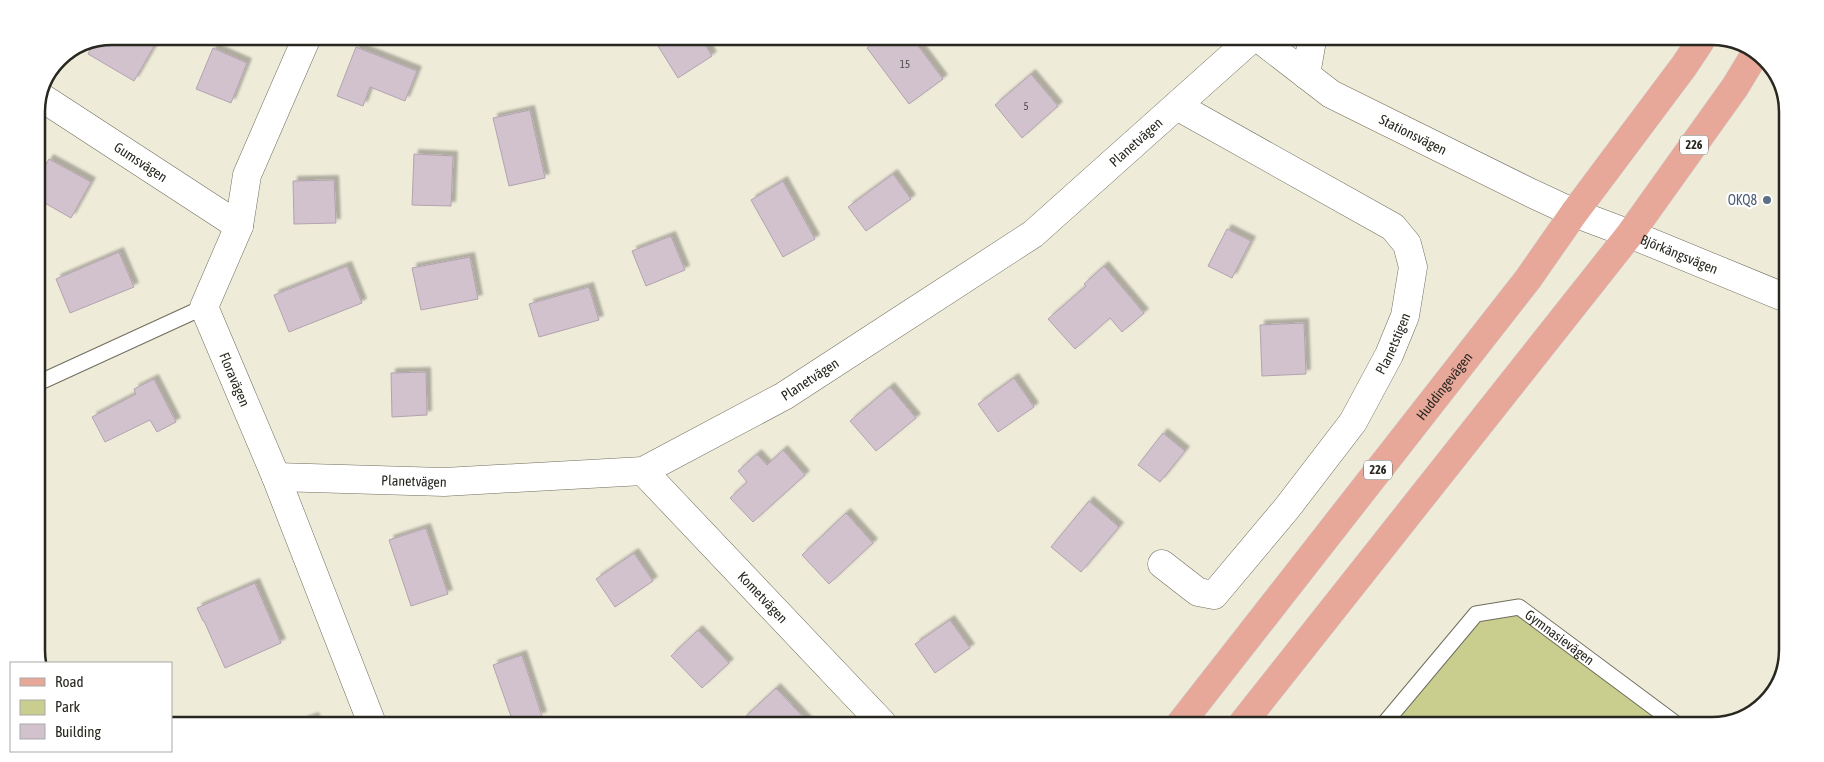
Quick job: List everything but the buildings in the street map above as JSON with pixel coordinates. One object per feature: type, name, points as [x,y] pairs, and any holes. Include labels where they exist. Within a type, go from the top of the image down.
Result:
[{"type":"main road","name":"Huddingevägen","points":[[1185,717],[1528,279],[1574,213],[1698,45]]},
{"type":"main road","name":"226","points":[[1248,717],[1630,234],[1735,87],[1752,59]]},
{"type":"street","points":[[204,307],[239,226],[247,175],[304,45]]},
{"type":"street","name":"Planetvägen","points":[[276,477],[444,482],[643,470],[784,396],[1033,234],[1244,45]]},
{"type":"street","name":"Stationsvägen","points":[[1267,45],[1331,94],[1574,213]]},
{"type":"street","points":[[1306,75],[1311,45]]},
{"type":"street","name":"Gumsvägen","points":[[46,100],[239,226]]},
{"type":"street","name":"Planetstigen","points":[[1162,564],[1198,592],[1214,595],[1287,508],[1352,422],[1389,355],[1405,316],[1413,267],[1407,244],[1393,227],[1177,106]]},
{"type":"street","name":"Björkängsvägen","points":[[1574,213],[1779,295]]},
{"type":"street","name":"Floravägen","points":[[204,307],[276,477],[369,717]]},
{"type":"street","name":"Kometvägen","points":[[643,470],[876,717]]},
{"type":"lane","points":[[45,380],[204,307]]},
{"type":"lane","name":"Gymnasievägen","points":[[1390,717],[1476,614],[1519,607],[1667,717]]},
{"type":"green space","points":[[1519,607],[1667,717],[1390,717],[1476,614]]},
{"type":"place","name":"OKQ8","points":[[1767,200]]}]
